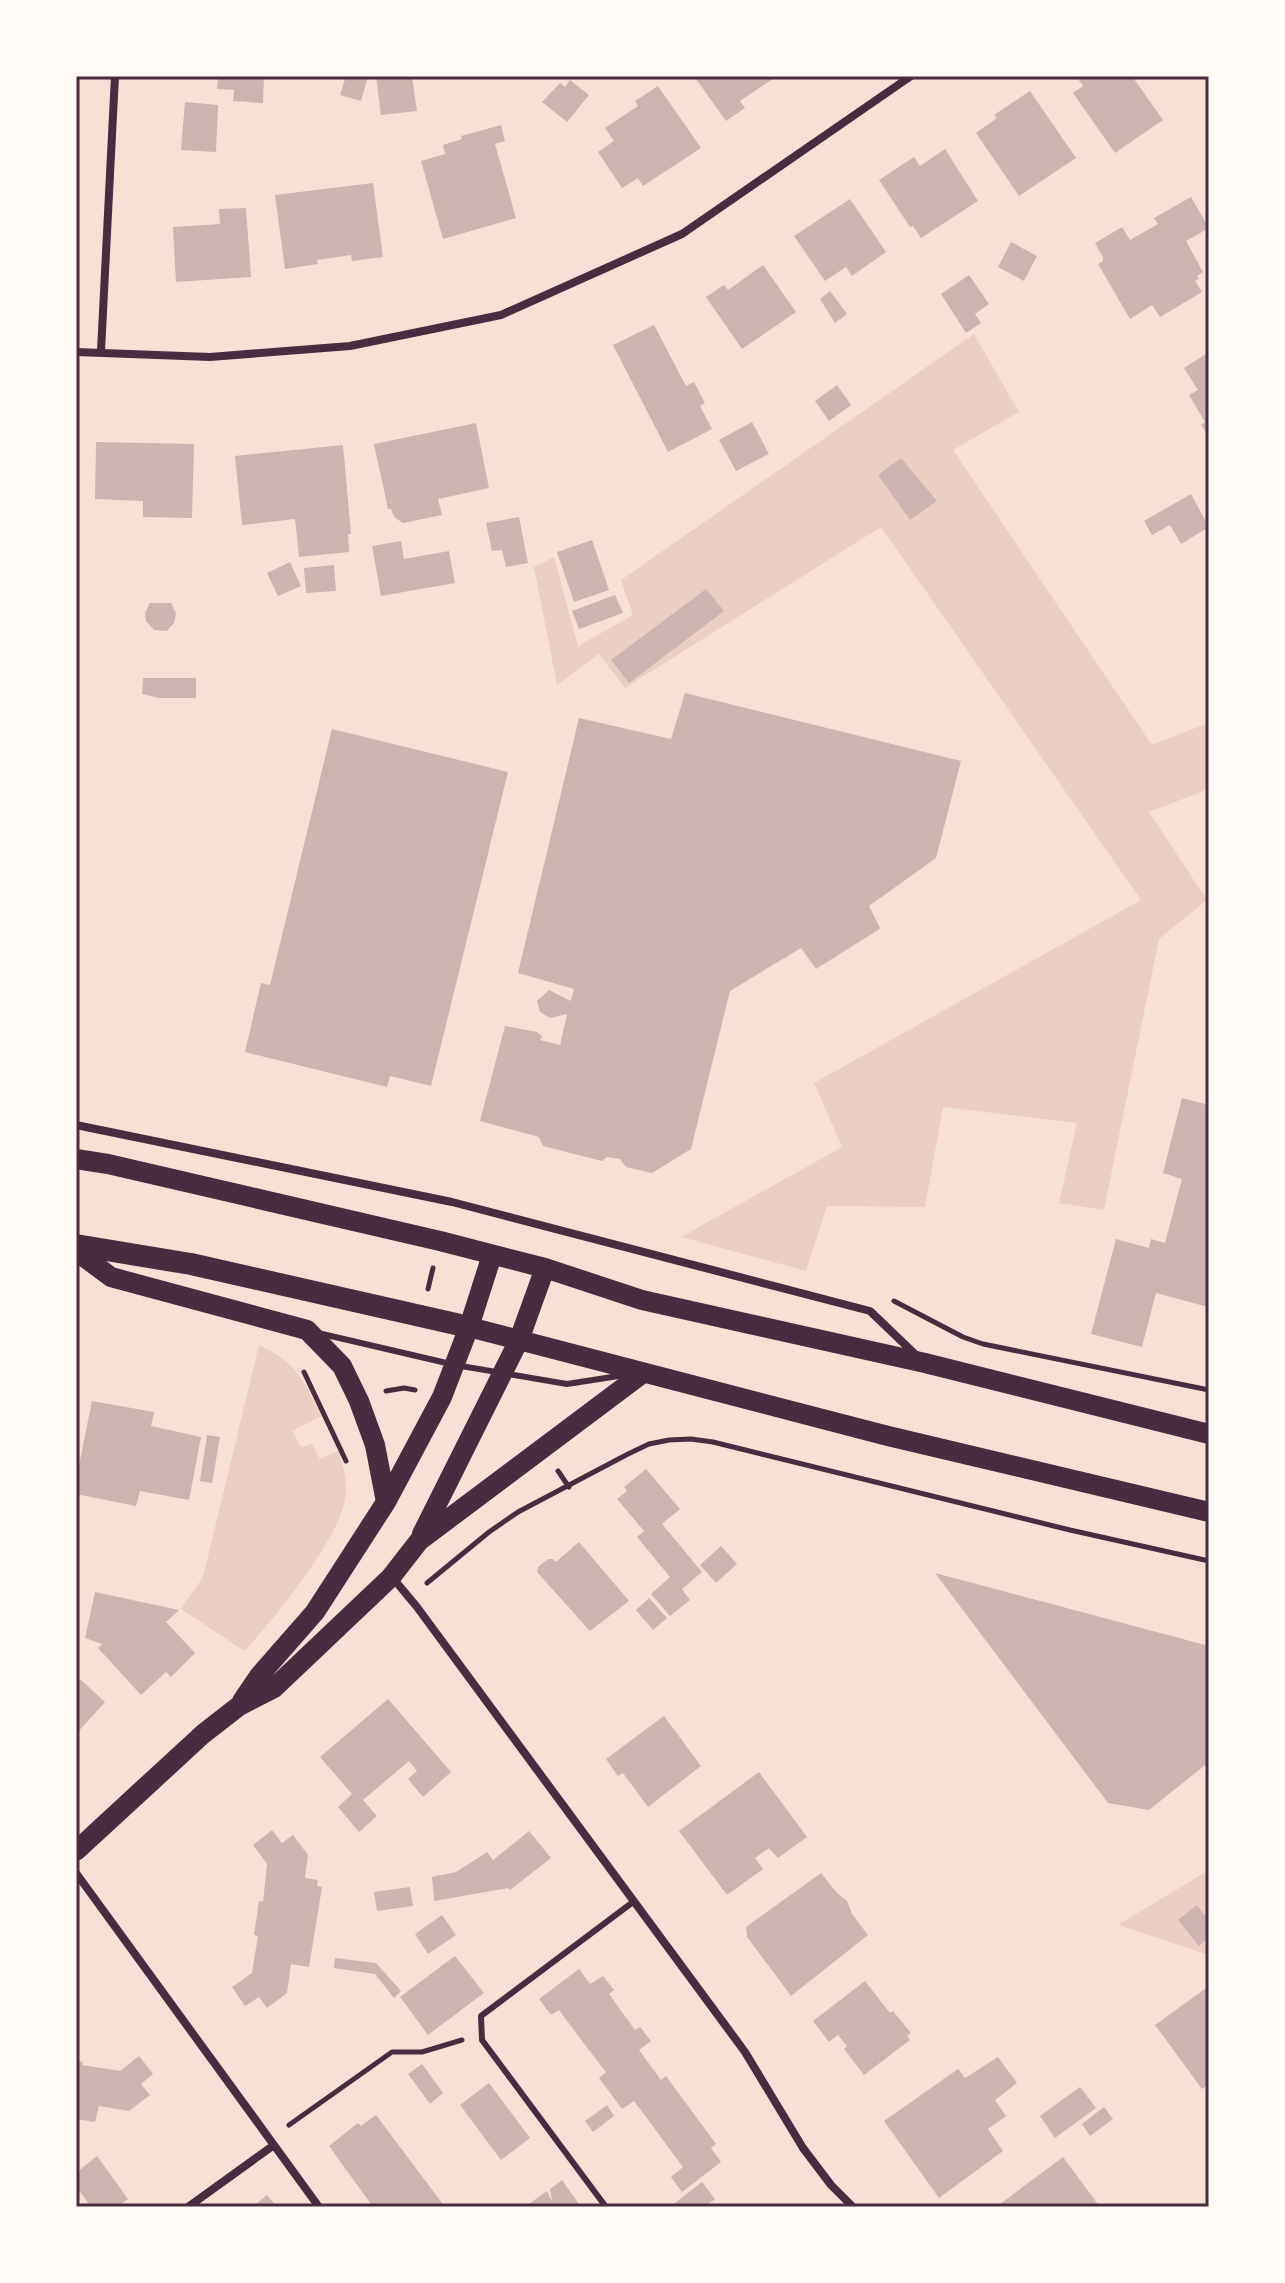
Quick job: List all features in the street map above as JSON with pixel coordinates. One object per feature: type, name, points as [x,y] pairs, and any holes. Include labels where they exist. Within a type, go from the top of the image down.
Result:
[{"type":"highway","points":[[76,1248],[191,1264],[469,1327]]},
{"type":"main road","points":[[76,1159],[492,1255],[545,1268],[642,1300],[925,1363],[1209,1434]]},
{"type":"main road","points":[[76,1248],[111,1277],[307,1330],[342,1366],[359,1401],[375,1445],[386,1502]]},
{"type":"main road","points":[[239,1706],[259,1676],[315,1612],[386,1502],[432,1418],[455,1365],[492,1255]]},
{"type":"main road","points":[[76,1851],[203,1734],[239,1706],[274,1688],[391,1577],[419,1541],[503,1373],[519,1340],[545,1268]]},
{"type":"main road","points":[[469,1327],[999,1463],[1209,1512]]},
{"type":"main road","points":[[419,1541],[643,1373]]},
{"type":"street","points":[[101,351],[115,76]]},
{"type":"street","points":[[76,352],[210,357],[350,346],[501,315],[682,234],[911,76]]},
{"type":"street","points":[[76,1125],[452,1202],[870,1311],[925,1363]]},
{"type":"street","points":[[391,1577],[745,2052],[803,2148],[831,2185],[853,2207]]},
{"type":"street","points":[[76,1873],[319,2207]]},
{"type":"street","points":[[188,2207],[272,2142]]},
{"type":"lane","points":[[307,1330],[455,1365],[567,1384],[643,1373]]},
{"type":"lane","points":[[606,2207],[482,2040],[481,2016],[633,1902]]},
{"type":"path","points":[[326,1415],[348,1473]]},
{"type":"path","points":[[409,1598],[508,1519],[649,1444],[691,1439],[1209,1561]]},
{"type":"path","points":[[272,2142],[392,2052],[422,2052],[482,2034]]},
{"type":"shaded area","points":[[974,334],[1019,412],[953,450],[1152,745],[1208,723],[1209,789],[1149,812],[1207,900],[1159,939],[1104,1210],[1059,1203],[1077,1123],[943,1107],[925,1207],[827,1206],[806,1271],[681,1237],[842,1147],[814,1083],[1141,900],[881,527],[625,688],[599,654],[557,685],[534,567],[554,557],[578,646],[633,615],[621,580]]},
{"type":"shaded area","points":[[259,1345],[282,1358],[304,1383],[321,1416],[292,1431],[301,1447],[312,1444],[320,1459],[338,1451],[345,1475],[346,1494],[340,1517],[318,1557],[287,1601],[244,1651],[181,1609],[203,1577]]},
{"type":"shaded area","points":[[1209,1870],[1209,1955],[1118,1925]]},
{"type":"building","points":[[218,76],[264,76],[263,103],[233,101],[234,90],[217,89]]},
{"type":"building","points":[[346,76],[368,76],[361,101],[340,95]]},
{"type":"building","points":[[376,76],[412,76],[417,111],[381,115]]},
{"type":"building","points":[[694,76],[777,76],[740,101],[745,108],[726,121]]},
{"type":"building","points":[[1076,76],[1132,76],[1163,120],[1115,153],[1073,93],[1083,86]]},
{"type":"building","points":[[570,80],[589,95],[567,122],[542,102],[560,83],[565,87]]},
{"type":"building","points":[[658,86],[701,148],[643,186],[638,178],[622,188],[598,152],[614,141],[605,128],[638,106],[635,101]]},
{"type":"building","points":[[1030,91],[1076,158],[1019,196],[976,133],[997,118],[994,115]]},
{"type":"building","points":[[185,102],[218,105],[216,152],[181,150]]},
{"type":"building","points":[[501,125],[505,141],[495,144],[516,218],[443,239],[421,161],[445,154],[443,145],[462,139],[461,136]]},
{"type":"building","points":[[945,149],[978,201],[921,238],[913,226],[910,227],[879,180],[914,157],[920,166]]},
{"type":"building","points":[[373,183],[383,257],[352,261],[351,255],[285,269],[275,195]]},
{"type":"building","points":[[1191,197],[1209,228],[1186,241],[1203,272],[1195,281],[1202,292],[1160,317],[1152,305],[1130,319],[1098,264],[1103,257],[1095,243],[1122,227],[1130,240],[1158,224],[1154,218]]},
{"type":"building","points":[[850,199],[886,252],[852,276],[846,267],[825,281],[794,236]]},
{"type":"building","points":[[246,208],[251,277],[176,282],[173,227],[220,224],[219,209]]},
{"type":"building","points":[[1011,242],[1037,256],[1024,281],[998,267]]},
{"type":"building","points":[[763,265],[796,312],[742,349],[706,297],[724,285],[728,290]]},
{"type":"building","points":[[969,275],[989,304],[975,314],[981,323],[966,333],[941,294]]},
{"type":"building","points":[[830,291],[847,314],[835,323],[820,299]]},
{"type":"building","points":[[654,325],[686,386],[694,382],[705,403],[700,406],[712,429],[668,452],[613,345]]},
{"type":"building","points":[[1209,352],[1209,437],[1201,425],[1205,422],[1189,395],[1198,390],[1184,368]]},
{"type":"building","points":[[837,385],[851,405],[829,421],[815,401]]},
{"type":"building","points":[[752,422],[769,454],[736,471],[719,440]]},
{"type":"building","points":[[476,423],[489,488],[438,499],[442,515],[403,523],[394,517],[388,509],[374,444]]},
{"type":"building","points":[[96,442],[194,444],[192,518],[143,517],[143,501],[95,499]]},
{"type":"building","points":[[343,445],[351,534],[348,534],[349,552],[299,557],[295,519],[242,525],[235,456]]},
{"type":"building","points":[[901,458],[937,501],[910,520],[878,475]]},
{"type":"building","points":[[1191,494],[1209,527],[1181,544],[1170,525],[1152,535],[1144,521]]},
{"type":"building","points":[[519,517],[528,563],[506,567],[502,550],[492,551],[486,523]]},
{"type":"building","points":[[592,540],[609,590],[574,602],[557,552]]},
{"type":"building","points":[[401,541],[404,559],[449,551],[455,583],[381,596],[372,546]]},
{"type":"building","points":[[290,562],[301,586],[278,596],[267,573]]},
{"type":"building","points":[[334,565],[336,591],[306,593],[304,568]]},
{"type":"building","points":[[706,589],[724,611],[629,683],[611,660]]},
{"type":"building","points":[[615,595],[623,613],[579,629],[572,611]]},
{"type":"building","points":[[150,603],[171,603],[176,613],[174,623],[167,631],[154,630],[146,621],[145,613]]},
{"type":"building","points":[[143,678],[196,678],[196,698],[159,698],[142,694]]},
{"type":"building","points":[[685,693],[961,761],[936,858],[869,906],[880,928],[878,930],[816,969],[801,948],[730,991],[691,1149],[652,1173],[626,1167],[620,1159],[607,1157],[602,1161],[543,1146],[539,1137],[480,1121],[505,1026],[537,1032],[542,1036],[540,1040],[560,1045],[567,1014],[550,1018],[540,1012],[537,1001],[549,990],[571,1001],[574,989],[518,973],[579,718],[671,739]]},
{"type":"building","points":[[332,729],[508,772],[431,1086],[390,1076],[387,1087],[245,1052],[261,983],[270,985]]},
{"type":"building","points":[[1182,1098],[1209,1105],[1208,1307],[1156,1293],[1142,1347],[1091,1334],[1116,1239],[1149,1248],[1151,1239],[1165,1243],[1182,1179],[1163,1173]]},
{"type":"building","points":[[92,1401],[154,1412],[151,1426],[201,1437],[189,1500],[140,1491],[136,1506],[76,1494]]},
{"type":"building","points":[[207,1435],[220,1437],[212,1483],[200,1481]]},
{"type":"building","points":[[646,1469],[680,1509],[662,1524],[702,1572],[682,1589],[690,1600],[670,1616],[651,1594],[670,1577],[637,1537],[644,1531],[617,1499],[627,1491],[624,1487]]},
{"type":"building","points":[[579,1542],[629,1601],[590,1631],[537,1572],[538,1567],[548,1559],[556,1562]]},
{"type":"building","points":[[721,1546],[737,1564],[716,1583],[700,1565]]},
{"type":"building","points":[[935,1573],[1209,1646],[1209,1762],[1149,1810],[1108,1803]]},
{"type":"building","points":[[95,1592],[179,1610],[166,1622],[195,1653],[171,1677],[166,1672],[141,1695],[98,1648],[102,1644],[85,1638]]},
{"type":"building","points":[[649,1598],[667,1618],[653,1630],[636,1610]]},
{"type":"building","points":[[81,1680],[105,1702],[76,1734],[76,1684]]},
{"type":"building","points":[[388,1699],[451,1772],[423,1797],[408,1779],[417,1771],[409,1761],[363,1800],[377,1816],[359,1832],[338,1807],[352,1794],[320,1757]]},
{"type":"building","points":[[664,1716],[701,1766],[648,1807],[623,1773],[618,1776],[606,1759]]},
{"type":"building","points":[[759,1772],[807,1837],[778,1858],[769,1848],[755,1858],[763,1869],[727,1895],[679,1831]]},
{"type":"building","points":[[272,1830],[282,1843],[293,1835],[308,1855],[305,1878],[318,1880],[317,1886],[322,1887],[309,1967],[291,1964],[287,1993],[267,2008],[259,1997],[245,2006],[232,1987],[252,1973],[258,1936],[254,1935],[259,1901],[263,1902],[267,1864],[253,1845]]},
{"type":"building","points":[[529,1831],[551,1858],[510,1890],[434,1901],[432,1877],[456,1872],[487,1852],[493,1860]]},
{"type":"building","points":[[821,1873],[847,1901],[852,1914],[868,1935],[791,1996],[747,1937],[746,1927]]},
{"type":"building","points":[[410,1887],[413,1906],[377,1911],[374,1892]]},
{"type":"building","points":[[1197,1905],[1209,1921],[1209,1938],[1199,1946],[1178,1920]]},
{"type":"building","points":[[442,1915],[456,1935],[428,1954],[415,1934]]},
{"type":"building","points":[[455,1956],[484,1993],[428,2035],[400,1997]]},
{"type":"building","points":[[335,1958],[376,1963],[401,1991],[394,1998],[375,1974],[334,1968]]},
{"type":"building","points":[[579,1969],[590,1984],[603,1976],[614,1990],[609,1994],[635,2030],[640,2027],[651,2041],[639,2050],[661,2080],[666,2076],[716,2144],[711,2148],[721,2162],[682,2192],[671,2177],[683,2167],[634,2101],[622,2109],[599,2078],[606,2072],[559,2010],[551,2015],[539,1999]]},
{"type":"building","points":[[865,1981],[890,2013],[893,2011],[911,2033],[907,2036],[910,2040],[864,2075],[844,2049],[847,2046],[838,2035],[829,2042],[813,2021]]},
{"type":"building","points":[[1209,1986],[1209,2084],[1202,2089],[1155,2025]]},
{"type":"building","points":[[139,2056],[153,2074],[141,2084],[150,2095],[129,2111],[99,2106],[95,2122],[76,2119],[76,2061],[83,2062],[82,2065],[120,2071]]},
{"type":"building","points":[[998,2057],[1017,2083],[995,2100],[1006,2116],[988,2129],[1003,2151],[939,2198],[884,2121],[958,2069],[965,2078]]},
{"type":"building","points":[[422,2064],[443,2093],[430,2104],[408,2074]]},
{"type":"building","points":[[489,2083],[530,2138],[501,2160],[460,2105]]},
{"type":"building","points":[[1080,2087],[1096,2108],[1055,2138],[1040,2116]]},
{"type":"building","points":[[607,2105],[614,2116],[593,2132],[585,2121]]},
{"type":"building","points":[[1104,2107],[1113,2119],[1090,2136],[1082,2124]]},
{"type":"building","points":[[376,2115],[445,2207],[373,2207],[329,2146],[358,2123],[361,2126]]},
{"type":"building","points":[[97,2156],[128,2199],[117,2207],[91,2207],[76,2186],[76,2173]]},
{"type":"building","points":[[1063,2157],[1100,2207],[996,2207]]},
{"type":"building","points":[[562,2180],[581,2207],[525,2207],[547,2191],[552,2201],[550,2189]]},
{"type":"building","points":[[702,2182],[715,2199],[704,2207],[670,2207]]},
{"type":"building","points":[[267,2195],[277,2207],[252,2207]]}]
